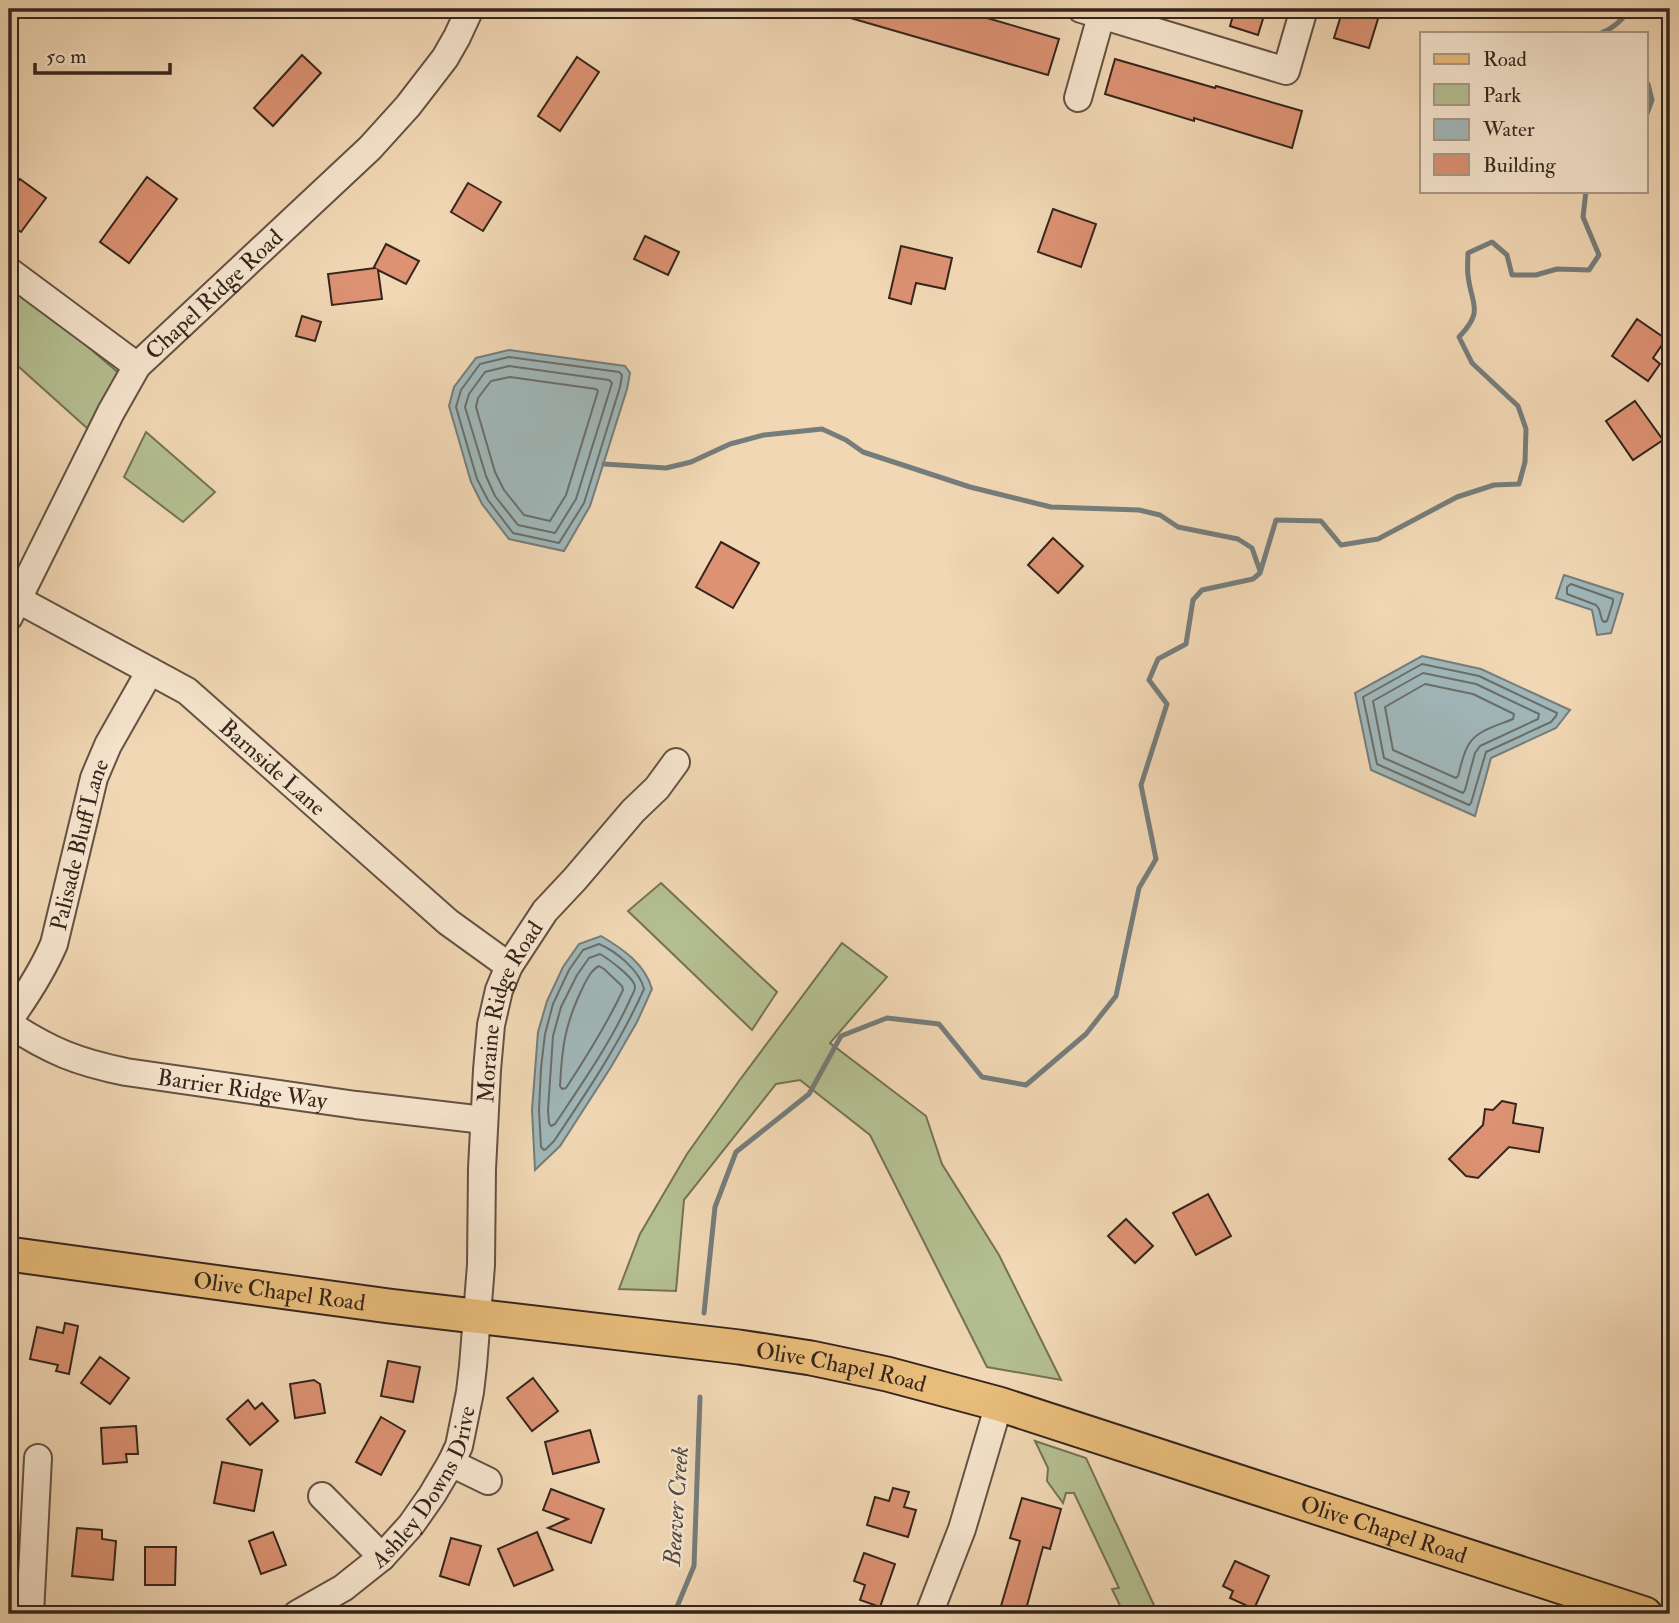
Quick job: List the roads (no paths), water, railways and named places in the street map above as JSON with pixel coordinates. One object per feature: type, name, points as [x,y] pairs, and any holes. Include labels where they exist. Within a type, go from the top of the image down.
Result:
[{"type":"main road","name":"Olive Chapel Road","points":[[9,1254],[389,1306],[739,1347],[811,1358],[887,1374],[999,1404],[1645,1614]]},
{"type":"street","name":"Chapel Ridge Road","points":[[13,608],[136,366],[370,148],[408,106],[445,58],[470,9]]},
{"type":"street","points":[[1078,98],[1095,11],[1286,71],[1304,9]]},
{"type":"street","points":[[9,271],[136,366]]},
{"type":"street","name":"Barnside Lane","points":[[13,608],[150,671],[187,691],[448,922],[509,966]]},
{"type":"street","name":"Palisade Bluff Lane","points":[[9,1022],[44,969],[54,944],[94,778],[108,745],[150,671]]},
{"type":"street","name":"Moraine Ridge Road","points":[[478,1316],[484,1120],[491,1026],[499,990],[509,966],[545,912],[633,811],[657,788],[676,762]]},
{"type":"street","name":"Barrier Ridge Way","points":[[9,1022],[33,1040],[59,1054],[92,1065],[297,1097],[484,1120]]},
{"type":"street","name":"Ashley Downs Drive","points":[[297,1614],[343,1588],[382,1557],[411,1525],[432,1495],[459,1446],[470,1392],[478,1316]]},
{"type":"street","points":[[929,1614],[962,1529],[999,1404]]},
{"type":"street","points":[[30,1614],[38,1458]]},
{"type":"street","points":[[451,1463],[488,1481]]},
{"type":"street","points":[[322,1496],[382,1557]]},
{"type":"water","points":[[509,350],[625,366],[630,373],[590,506],[564,551],[509,539],[482,504],[471,482],[449,406],[454,387],[476,358]]},
{"type":"water","points":[[1564,575],[1623,594],[1611,633],[1597,635],[1592,610],[1556,598]]},
{"type":"water","points":[[1422,656],[1481,669],[1570,710],[1556,728],[1491,758],[1475,816],[1371,770],[1355,693]]},
{"type":"water","points":[[601,936],[639,965],[652,989],[611,1067],[560,1146],[535,1170],[532,1110],[538,1032],[547,1001],[563,967],[579,944]]},
{"type":"waterway","name":"Beaver Creek","points":[[1603,32],[1617,24],[1629,9]]},
{"type":"waterway","name":"Beaver Creek","points":[[1648,84],[1652,100],[1648,111]]},
{"type":"waterway","name":"Beaver Creek","points":[[704,1313],[715,1207],[736,1152],[809,1094],[841,1036],[887,1018],[939,1024],[982,1077],[1026,1085],[1086,1034],[1116,996],[1139,888],[1156,859],[1141,785],[1167,704],[1149,680],[1158,659],[1186,644],[1193,600],[1202,590],[1253,579],[1260,573],[1276,520],[1321,521],[1341,545],[1378,539],[1457,497],[1494,485],[1519,484],[1525,462],[1526,429],[1518,406],[1472,363],[1459,337],[1474,313],[1468,253],[1492,242],[1507,255],[1512,275],[1536,275],[1557,269],[1589,270],[1599,255],[1583,217],[1586,192]]},
{"type":"waterway","points":[[604,464],[666,468],[691,462],[730,444],[764,435],[822,429],[846,440],[863,452],[970,487],[1051,507],[1139,510],[1160,515],[1178,527],[1238,539],[1252,548],[1260,571]]},
{"type":"waterway","name":"Beaver Creek","points":[[674,1614],[694,1566],[700,1397]]}]
